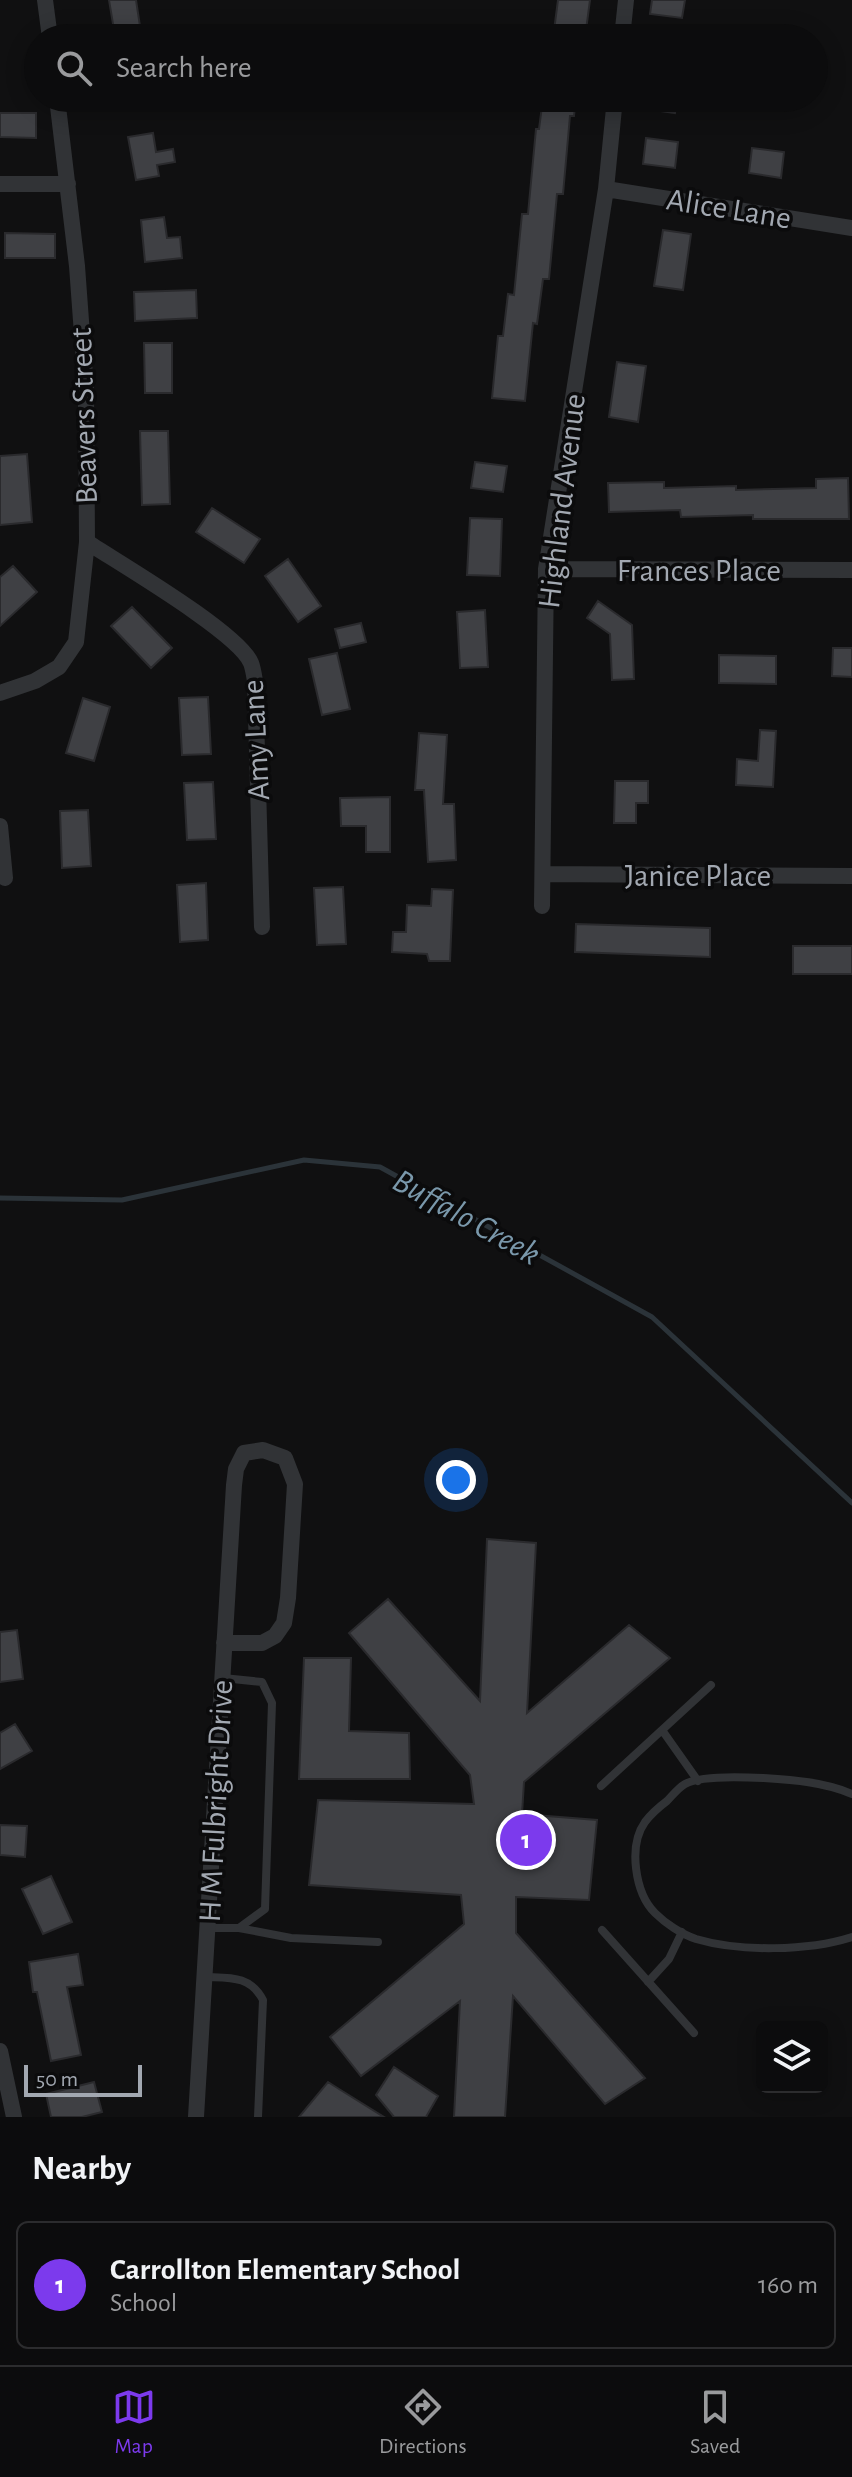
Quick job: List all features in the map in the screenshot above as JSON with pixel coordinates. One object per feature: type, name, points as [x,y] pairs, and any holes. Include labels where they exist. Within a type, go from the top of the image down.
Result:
[{"type":"street","points":[[45,0],[48,24]]},
{"type":"street","points":[[623,24],[626,0]]},
{"type":"street","name":"Beavers Street","points":[[1,693],[35,681],[59,667],[76,642],[87,542],[86,389],[59,112]]},
{"type":"street","name":"Highland Avenue","points":[[542,906],[546,569],[606,189],[614,112]]},
{"type":"street","points":[[0,184],[68,184]]},
{"type":"street","name":"Alice Lane","points":[[606,189],[852,228]]},
{"type":"street","name":"Amy Lane","points":[[87,542],[212,624],[250,661],[255,681],[262,927]]},
{"type":"street","name":"Frances Place","points":[[546,569],[852,570]]},
{"type":"street","points":[[0,826],[5,878]]},
{"type":"street","name":"Janice Place","points":[[543,874],[852,876]]},
{"type":"street","name":"H M Fulbright Drive","points":[[196,2117],[224,1643],[234,1485],[236,1469],[244,1453],[263,1450],[285,1458],[295,1484],[284,1623],[275,1636],[262,1643],[224,1643]]},
{"type":"street","points":[[0,2051],[14,2117]]},
{"type":"lane","points":[[222,1678],[262,1682],[272,1703],[265,1909],[239,1928]]},
{"type":"lane","points":[[601,1786],[711,1685]]},
{"type":"lane","points":[[662,1730],[698,1781]]},
{"type":"lane","points":[[852,1794],[813,1783],[775,1779],[735,1777],[685,1784],[644,1824],[637,1845],[637,1871],[642,1895],[654,1912],[695,1938],[755,1948],[815,1945],[852,1937]]},
{"type":"lane","points":[[207,1928],[239,1928],[291,1938],[378,1942]]},
{"type":"lane","points":[[602,1930],[694,2033]]},
{"type":"lane","points":[[648,1982],[669,1959],[682,1932]]},
{"type":"lane","points":[[204,1977],[238,1978],[249,1982],[263,2000],[258,2117]]},
{"type":"building","points":[[109,0],[136,0],[140,24],[113,24]]},
{"type":"building","points":[[558,0],[590,0],[587,24],[555,24]]},
{"type":"building","points":[[652,0],[685,0],[682,18],[650,14]]},
{"type":"building","points":[[541,112],[574,112],[574,116],[570,116],[563,194],[557,194],[549,279],[543,279],[537,324],[533,323],[525,401],[492,398],[498,336],[503,336],[508,294],[514,295],[522,214],[528,214],[536,129],[539,129]]},
{"type":"building","points":[[0,113],[36,113],[36,138],[0,137]]},
{"type":"building","points":[[153,133],[156,152],[173,149],[175,162],[157,165],[159,176],[136,180],[128,137]]},
{"type":"building","points":[[646,138],[678,142],[675,168],[643,164]]},
{"type":"building","points":[[752,148],[784,152],[781,178],[749,173]]},
{"type":"building","points":[[164,217],[167,238],[180,237],[182,258],[145,262],[141,220]]},
{"type":"building","points":[[663,230],[691,234],[683,290],[654,286]]},
{"type":"building","points":[[5,233],[55,234],[55,258],[5,258]]},
{"type":"building","points":[[196,290],[197,318],[135,321],[134,292]]},
{"type":"building","points":[[144,343],[172,343],[172,393],[145,393]]},
{"type":"building","points":[[617,362],[646,366],[638,422],[609,417]]},
{"type":"building","points":[[140,431],[168,431],[170,504],[142,505]]},
{"type":"building","points":[[27,454],[32,522],[0,525],[0,456]]},
{"type":"building","points":[[475,462],[507,466],[503,492],[471,488]]},
{"type":"building","points":[[848,478],[849,519],[753,519],[753,515],[681,517],[680,510],[609,512],[608,483],[664,482],[664,488],[736,486],[736,490],[816,488],[816,479]]},
{"type":"building","points":[[212,508],[260,539],[244,563],[196,532]]},
{"type":"building","points":[[470,518],[502,519],[500,576],[467,575]]},
{"type":"building","points":[[288,559],[321,606],[298,622],[265,576]]},
{"type":"building","points":[[13,566],[37,592],[0,626],[0,577]]},
{"type":"building","points":[[598,601],[632,625],[634,679],[612,680],[610,634],[587,618]]},
{"type":"building","points":[[132,607],[172,648],[151,668],[111,626]]},
{"type":"building","points":[[485,610],[488,667],[460,668],[457,612]]},
{"type":"building","points":[[361,623],[366,642],[340,648],[335,629]]},
{"type":"building","points":[[833,648],[852,648],[852,677],[832,676]]},
{"type":"building","points":[[337,653],[350,709],[322,715],[309,659]]},
{"type":"building","points":[[719,655],[776,656],[776,684],[719,683]]},
{"type":"building","points":[[208,697],[211,754],[182,755],[179,698]]},
{"type":"building","points":[[83,698],[110,707],[94,761],[66,753]]},
{"type":"building","points":[[760,730],[776,731],[773,787],[736,785],[737,759],[758,761]]},
{"type":"building","points":[[419,733],[447,735],[443,804],[454,804],[456,860],[428,862],[424,790],[415,790]]},
{"type":"building","points":[[615,781],[648,781],[648,803],[636,803],[636,823],[614,823]]},
{"type":"building","points":[[213,782],[216,839],[187,840],[184,783]]},
{"type":"building","points":[[390,797],[390,852],[366,852],[366,826],[341,826],[340,798]]},
{"type":"building","points":[[88,810],[91,866],[62,868],[60,811]]},
{"type":"building","points":[[206,883],[208,940],[180,942],[177,885]]},
{"type":"building","points":[[343,887],[346,944],[317,945],[314,888]]},
{"type":"building","points":[[432,889],[453,890],[450,961],[429,961],[427,954],[392,952],[393,932],[406,932],[407,905],[431,906]]},
{"type":"building","points":[[576,924],[710,928],[710,957],[575,952]]},
{"type":"building","points":[[793,946],[852,946],[852,974],[793,974]]},
{"type":"building","points":[[487,1539],[536,1543],[527,1713],[629,1625],[670,1658],[524,1782],[522,1814],[597,1820],[589,1900],[516,1897],[516,1933],[645,2078],[605,2104],[513,1996],[505,2117],[454,2117],[460,2001],[361,2076],[330,2037],[464,1924],[461,1895],[309,1885],[318,1800],[474,1804],[470,1775],[349,1633],[388,1599],[480,1701]]},
{"type":"building","points":[[17,1630],[23,1679],[0,1682],[0,1632]]},
{"type":"building","points":[[304,1658],[351,1658],[349,1731],[409,1733],[410,1779],[299,1779]]},
{"type":"building","points":[[15,1724],[32,1751],[0,1769],[0,1733]]},
{"type":"building","points":[[0,1825],[27,1826],[25,1857],[0,1855]]},
{"type":"building","points":[[51,1876],[72,1922],[43,1934],[22,1889]]},
{"type":"building","points":[[78,1954],[83,1985],[67,1987],[81,2055],[51,2061],[37,1992],[33,1992],[29,1962]]},
{"type":"building","points":[[394,2067],[438,2096],[426,2117],[394,2117],[376,2095]]},
{"type":"building","points":[[94,2082],[102,2112],[82,2117],[51,2117],[46,2094]]},
{"type":"building","points":[[328,2082],[339,2089],[384,2117],[299,2117]]},
{"type":"waterway","name":"Buffalo Creek","points":[[0,1198],[122,1200],[304,1160],[380,1167],[652,1317],[852,1503]]},
{"type":"place","name":"Carrollton Elementary School","points":[[526,1840]]}]
